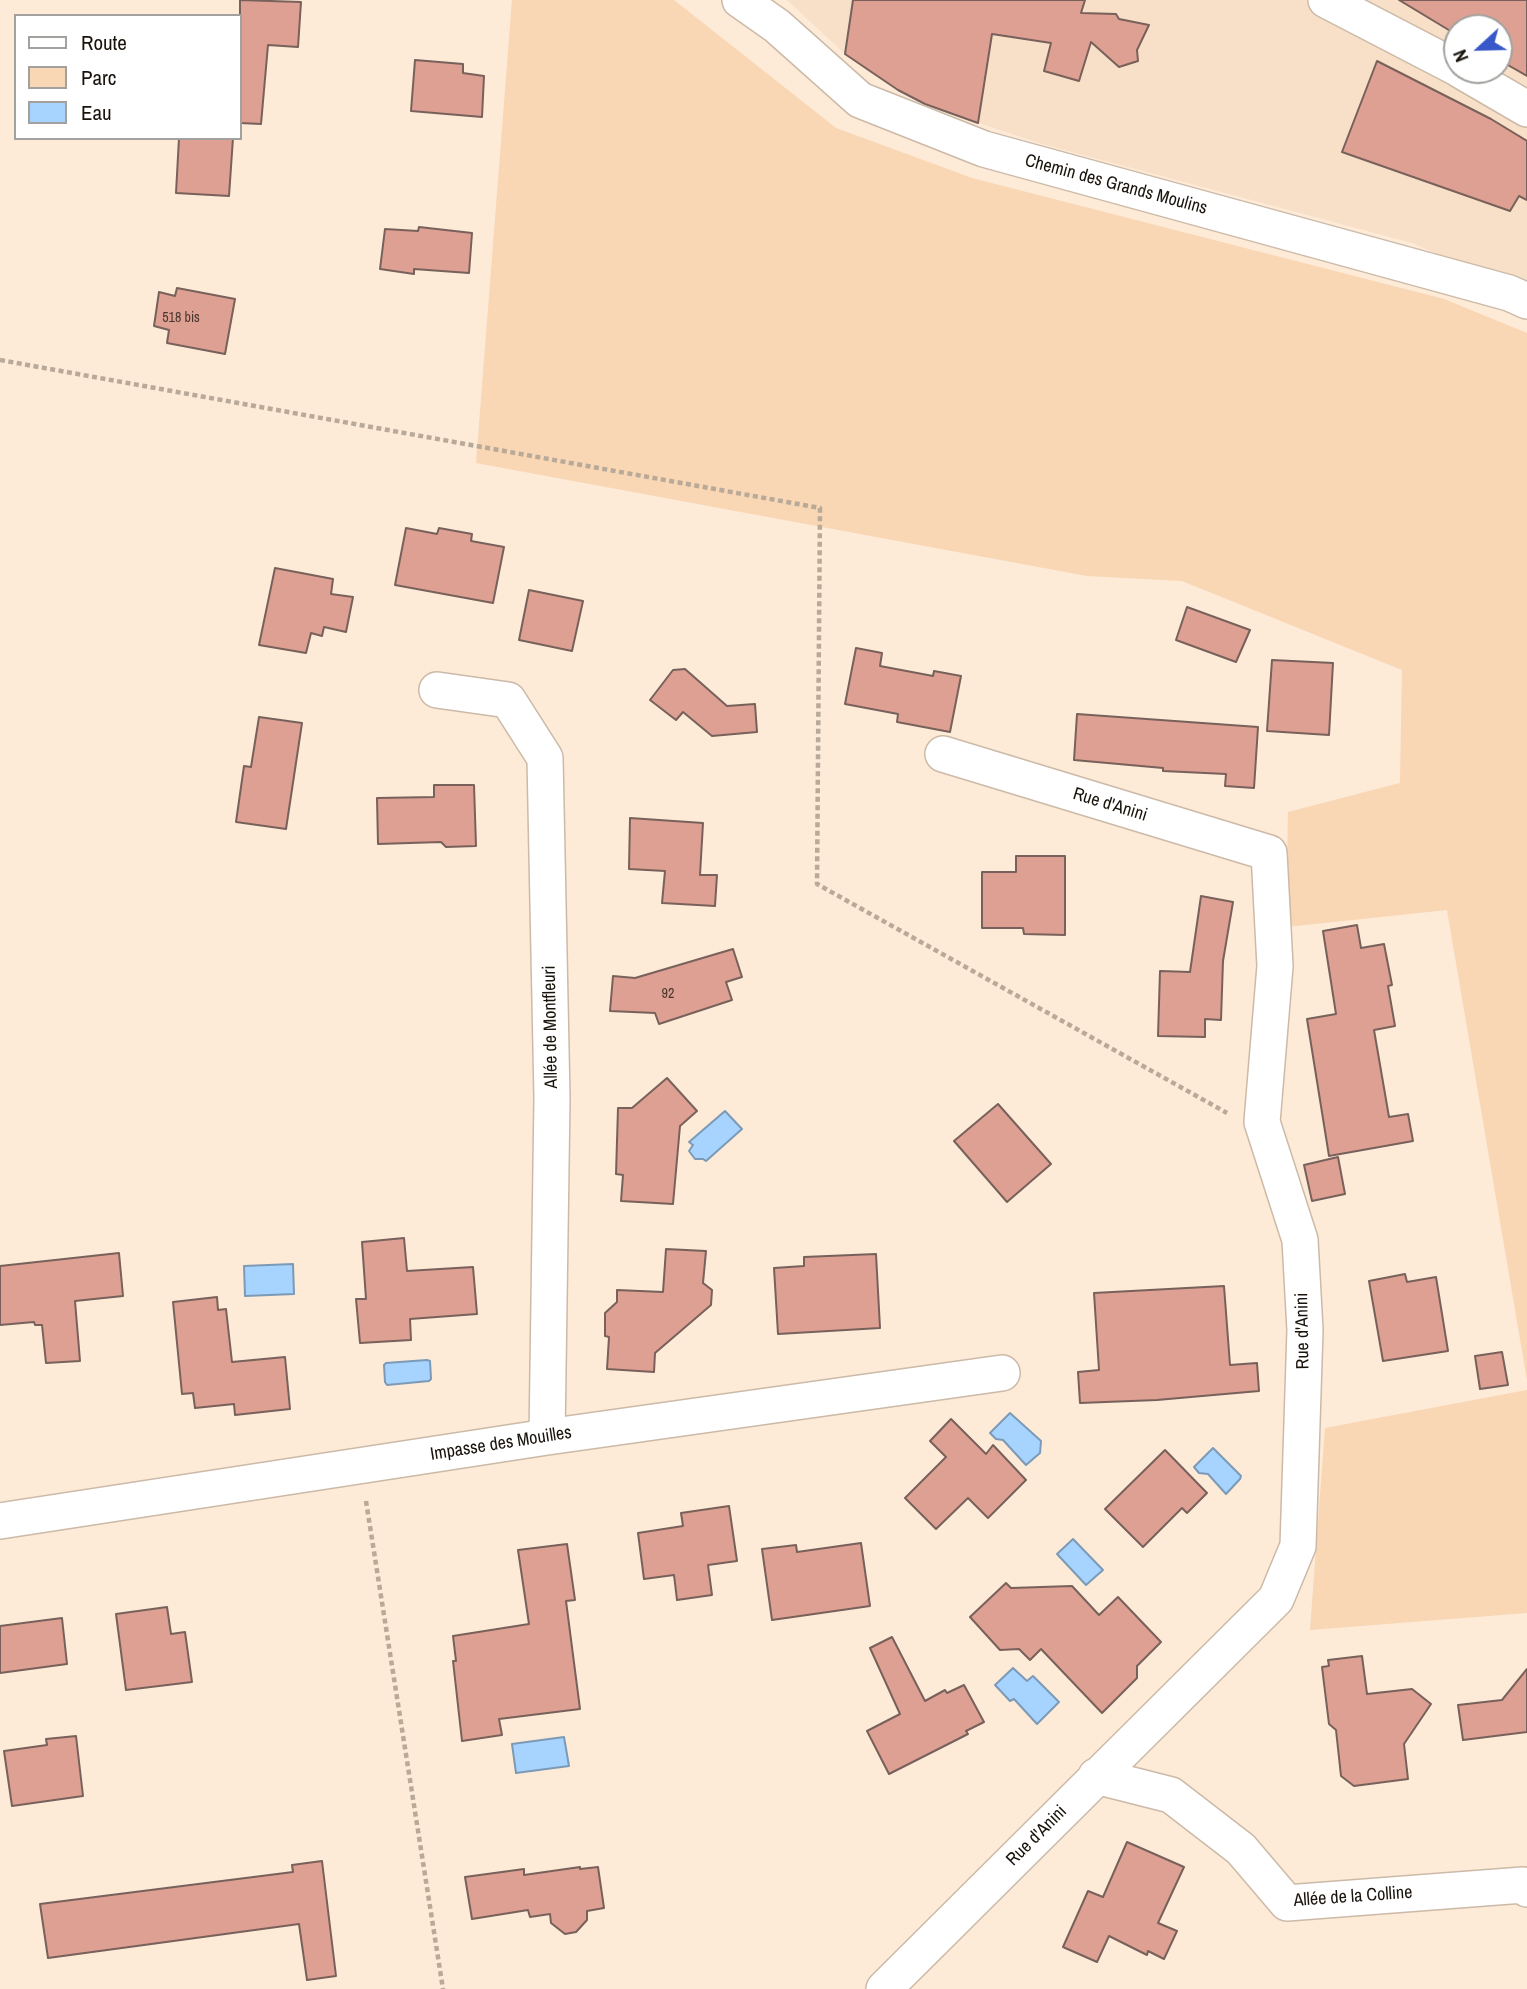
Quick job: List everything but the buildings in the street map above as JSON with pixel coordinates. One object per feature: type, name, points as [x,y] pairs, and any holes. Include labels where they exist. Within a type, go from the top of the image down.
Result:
[{"type":"street","name":"Chemin des Grands Moulins","points":[[740,0],[777,26],[860,100],[973,145],[1509,293],[1527,301]]},
{"type":"street","points":[[1326,0],[1443,61]]},
{"type":"street","points":[[1484,84],[1527,109]]},
{"type":"street","name":"Allée de Montfleuri","points":[[437,690],[508,700],[545,758],[552,1098],[547,1437]]},
{"type":"street","name":"Rue d'Anini","points":[[884,1989],[1276,1599],[1298,1546],[1305,1330],[1300,1240],[1262,1122],[1275,965],[1269,853],[943,754]]},
{"type":"street","name":"Impasse des Mouilles","points":[[0,1521],[547,1437],[1002,1373]]},
{"type":"street","name":"Allée de la Colline","points":[[1096,1776],[1171,1795],[1241,1849],[1287,1903],[1523,1885],[1527,1889]]},
{"type":"path","points":[[0,360],[820,508],[817,884],[1230,1115],[1262,1122]]},
{"type":"path","points":[[361,1465],[443,1989]]},
{"type":"shaded area","points":[[787,0],[1527,0],[1527,292],[1412,243],[1042,144],[933,108],[870,73],[845,54]]},
{"type":"green space","points":[[512,0],[674,0],[836,128],[972,178],[1444,299],[1527,333],[1527,1380],[1447,910],[1286,927],[1288,812],[1400,783],[1402,670],[1182,581],[1087,576],[476,463]]},
{"type":"green space","points":[[1527,1390],[1527,1613],[1310,1630],[1325,1428]]},
{"type":"water","points":[[725,1111],[742,1129],[706,1161],[695,1159],[689,1151],[693,1145],[689,1142]]},
{"type":"water","points":[[293,1264],[294,1294],[245,1296],[244,1266]]},
{"type":"water","points":[[430,1361],[429,1381],[387,1385],[385,1382],[386,1363]]},
{"type":"water","points":[[1010,1413],[1041,1441],[1040,1453],[1026,1465],[1003,1440],[996,1439],[990,1433]]},
{"type":"water","points":[[1213,1448],[1241,1476],[1226,1494],[1208,1474],[1199,1473],[1194,1467]]},
{"type":"water","points":[[1073,1539],[1103,1570],[1086,1585],[1057,1554]]},
{"type":"water","points":[[1013,1668],[1027,1681],[1033,1676],[1059,1702],[1037,1724],[1014,1699],[1010,1701],[995,1685]]},
{"type":"water","points":[[564,1737],[569,1766],[516,1773],[512,1744]]}]
